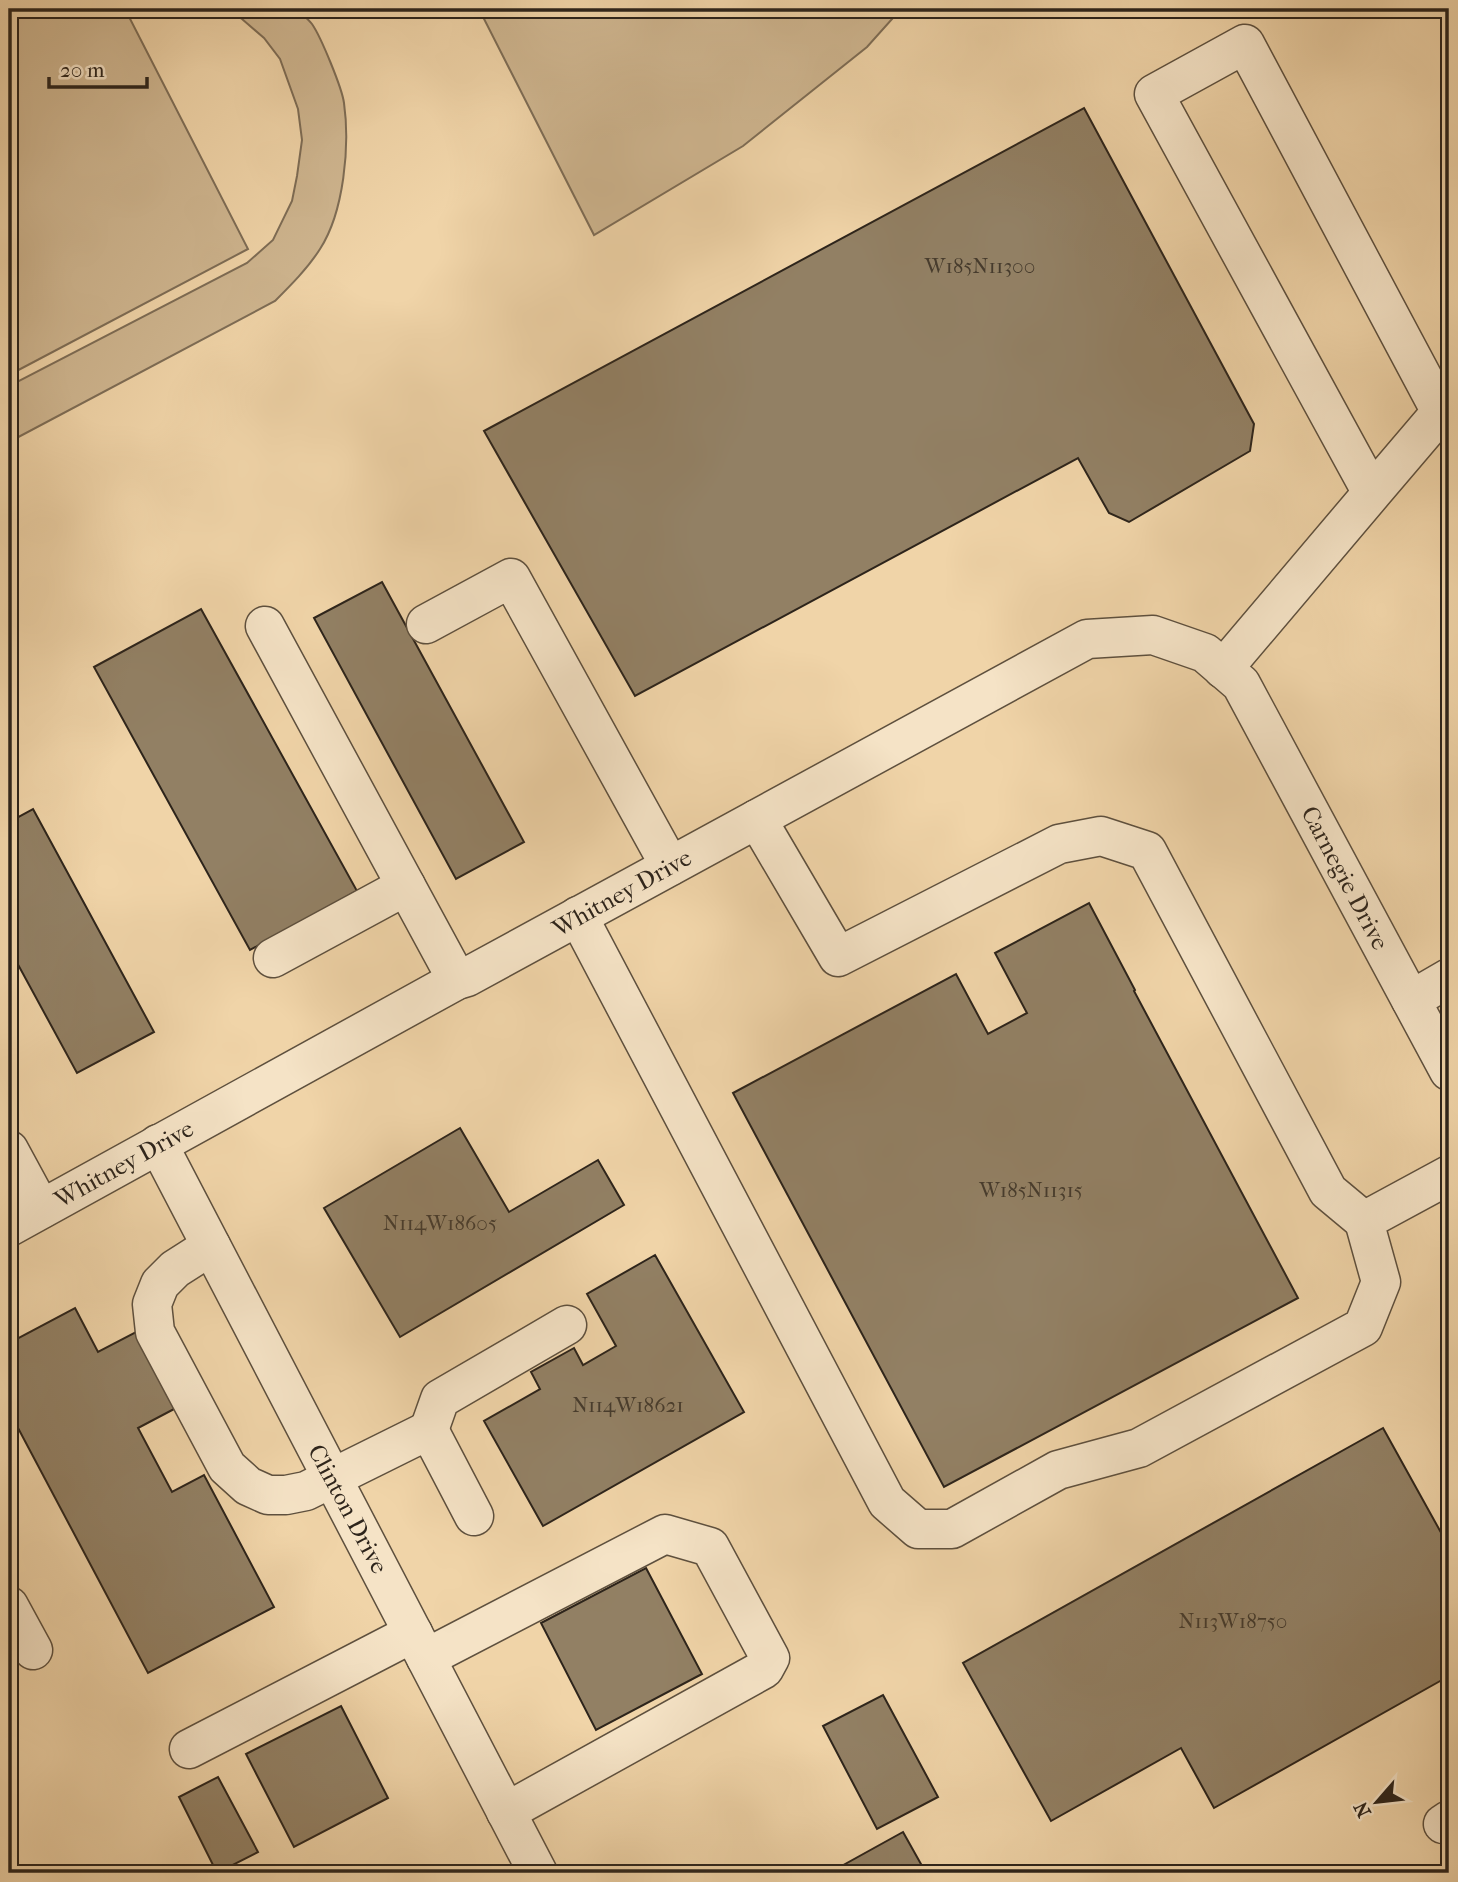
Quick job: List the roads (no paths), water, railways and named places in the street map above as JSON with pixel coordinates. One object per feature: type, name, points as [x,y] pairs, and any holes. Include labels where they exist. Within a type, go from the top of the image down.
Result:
[{"type":"street","points":[[1232,677],[1372,493],[1441,412],[1245,44],[1154,94],[1372,493]]},
{"type":"street","points":[[426,624],[511,578],[670,866]]},
{"type":"street","points":[[265,626],[457,980]]},
{"type":"street","name":"Whitney Drive","points":[[25,1218],[457,980],[467,977],[1087,639],[1153,635],[1205,653],[1232,677]]},
{"type":"street","name":"Carnegie Drive","points":[[1232,677],[1449,1071]]},
{"type":"street","points":[[578,916],[887,1502],[918,1529],[952,1529],[1058,1470],[1139,1448],[1363,1327],[1381,1282],[1364,1221],[1328,1191],[1147,851],[1101,836],[1059,844],[838,957],[757,819]]},
{"type":"street","points":[[273,958],[407,886]]},
{"type":"street","points":[[1411,1000],[1449,978]]},
{"type":"street","name":"Clinton Drive","points":[[159,1144],[538,1873]]},
{"type":"street","points":[[9,1150],[25,1218]]},
{"type":"street","points":[[1364,1221],[1449,1175]]},
{"type":"street","points":[[211,1246],[175,1269],[160,1284],[152,1304],[155,1332],[228,1467],[248,1486],[268,1494],[286,1495],[306,1491],[429,1430],[440,1399],[567,1325]]},
{"type":"street","points":[[429,1430],[474,1516]]},
{"type":"street","points":[[189,1749],[665,1534],[710,1547],[770,1658],[764,1669],[506,1812]]},
{"type":"street","points":[[9,1606],[33,1650]]}]
